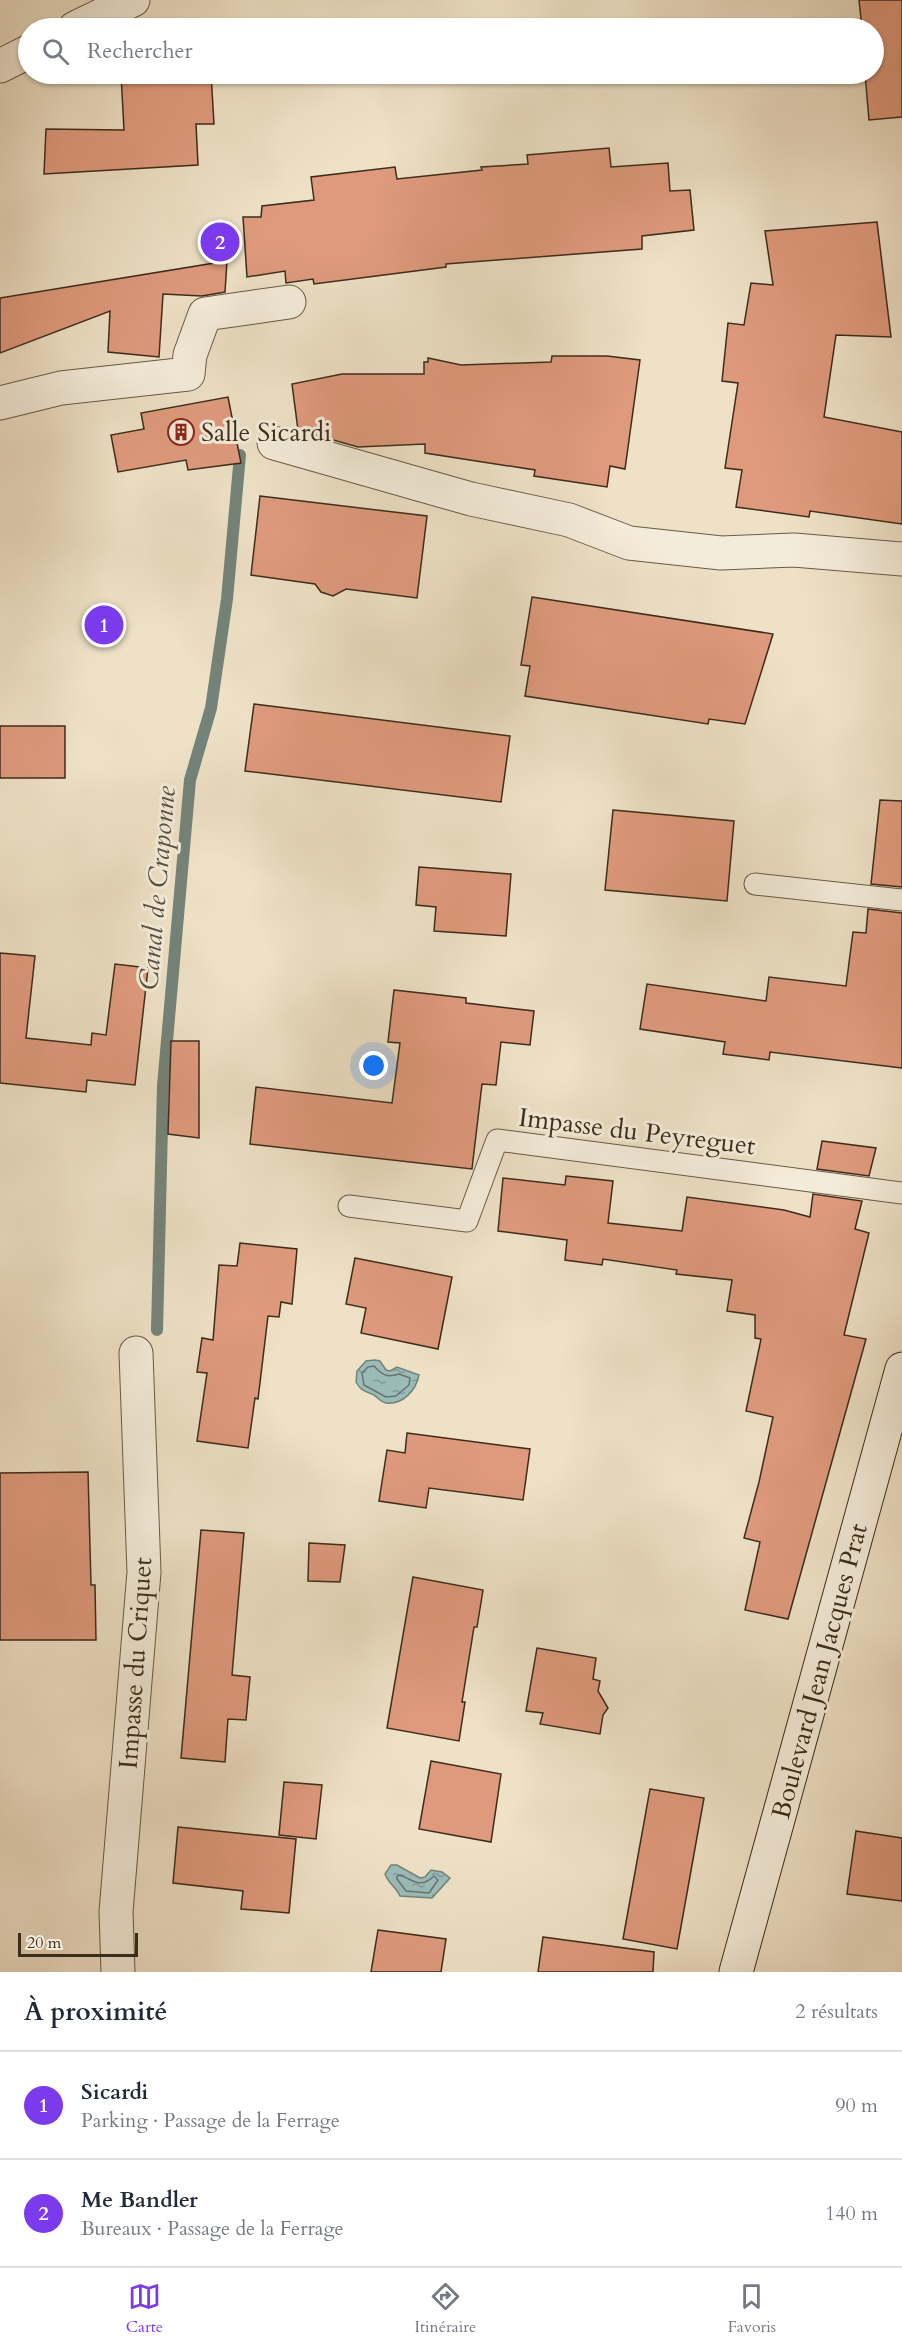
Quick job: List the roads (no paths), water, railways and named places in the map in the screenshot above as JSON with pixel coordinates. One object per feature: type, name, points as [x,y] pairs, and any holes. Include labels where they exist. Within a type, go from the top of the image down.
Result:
[{"type":"street","points":[[96,18],[133,0]]},
{"type":"street","points":[[0,66],[18,57]]},
{"type":"street","points":[[0,403],[61,388],[188,374],[190,355],[205,314],[289,302]]},
{"type":"street","points":[[274,443],[471,499],[569,520],[629,543],[721,554],[794,550],[902,559]]},
{"type":"street","name":"Impasse du Criquet","points":[[118,1972],[116,1912],[144,1572],[136,1353]]},
{"type":"street","name":"Boulevard Jean Jacques Prat","points":[[736,1972],[902,1369]]},
{"type":"lane","points":[[755,884],[902,900]]},
{"type":"lane","name":"Impasse du Peyreguet","points":[[349,1206],[467,1221],[497,1140],[902,1193]]},
{"type":"water","points":[[366,1361],[380,1361],[386,1370],[390,1371],[397,1367],[419,1375],[412,1391],[398,1402],[386,1403],[360,1387],[356,1382],[357,1371]]},
{"type":"water","points":[[391,1865],[397,1865],[420,1878],[425,1877],[431,1870],[442,1872],[450,1878],[432,1898],[400,1896],[385,1874]]},
{"type":"waterway","name":"Canal de Craponne","points":[[157,1330],[163,1086],[190,780],[211,708],[227,599],[240,455]]},
{"type":"place","name":"Me Bandler","points":[[220,242]]},
{"type":"place","name":"Salle Sicardi","points":[[181,432]]},
{"type":"place","name":"Sicardi","points":[[104,625]]}]
